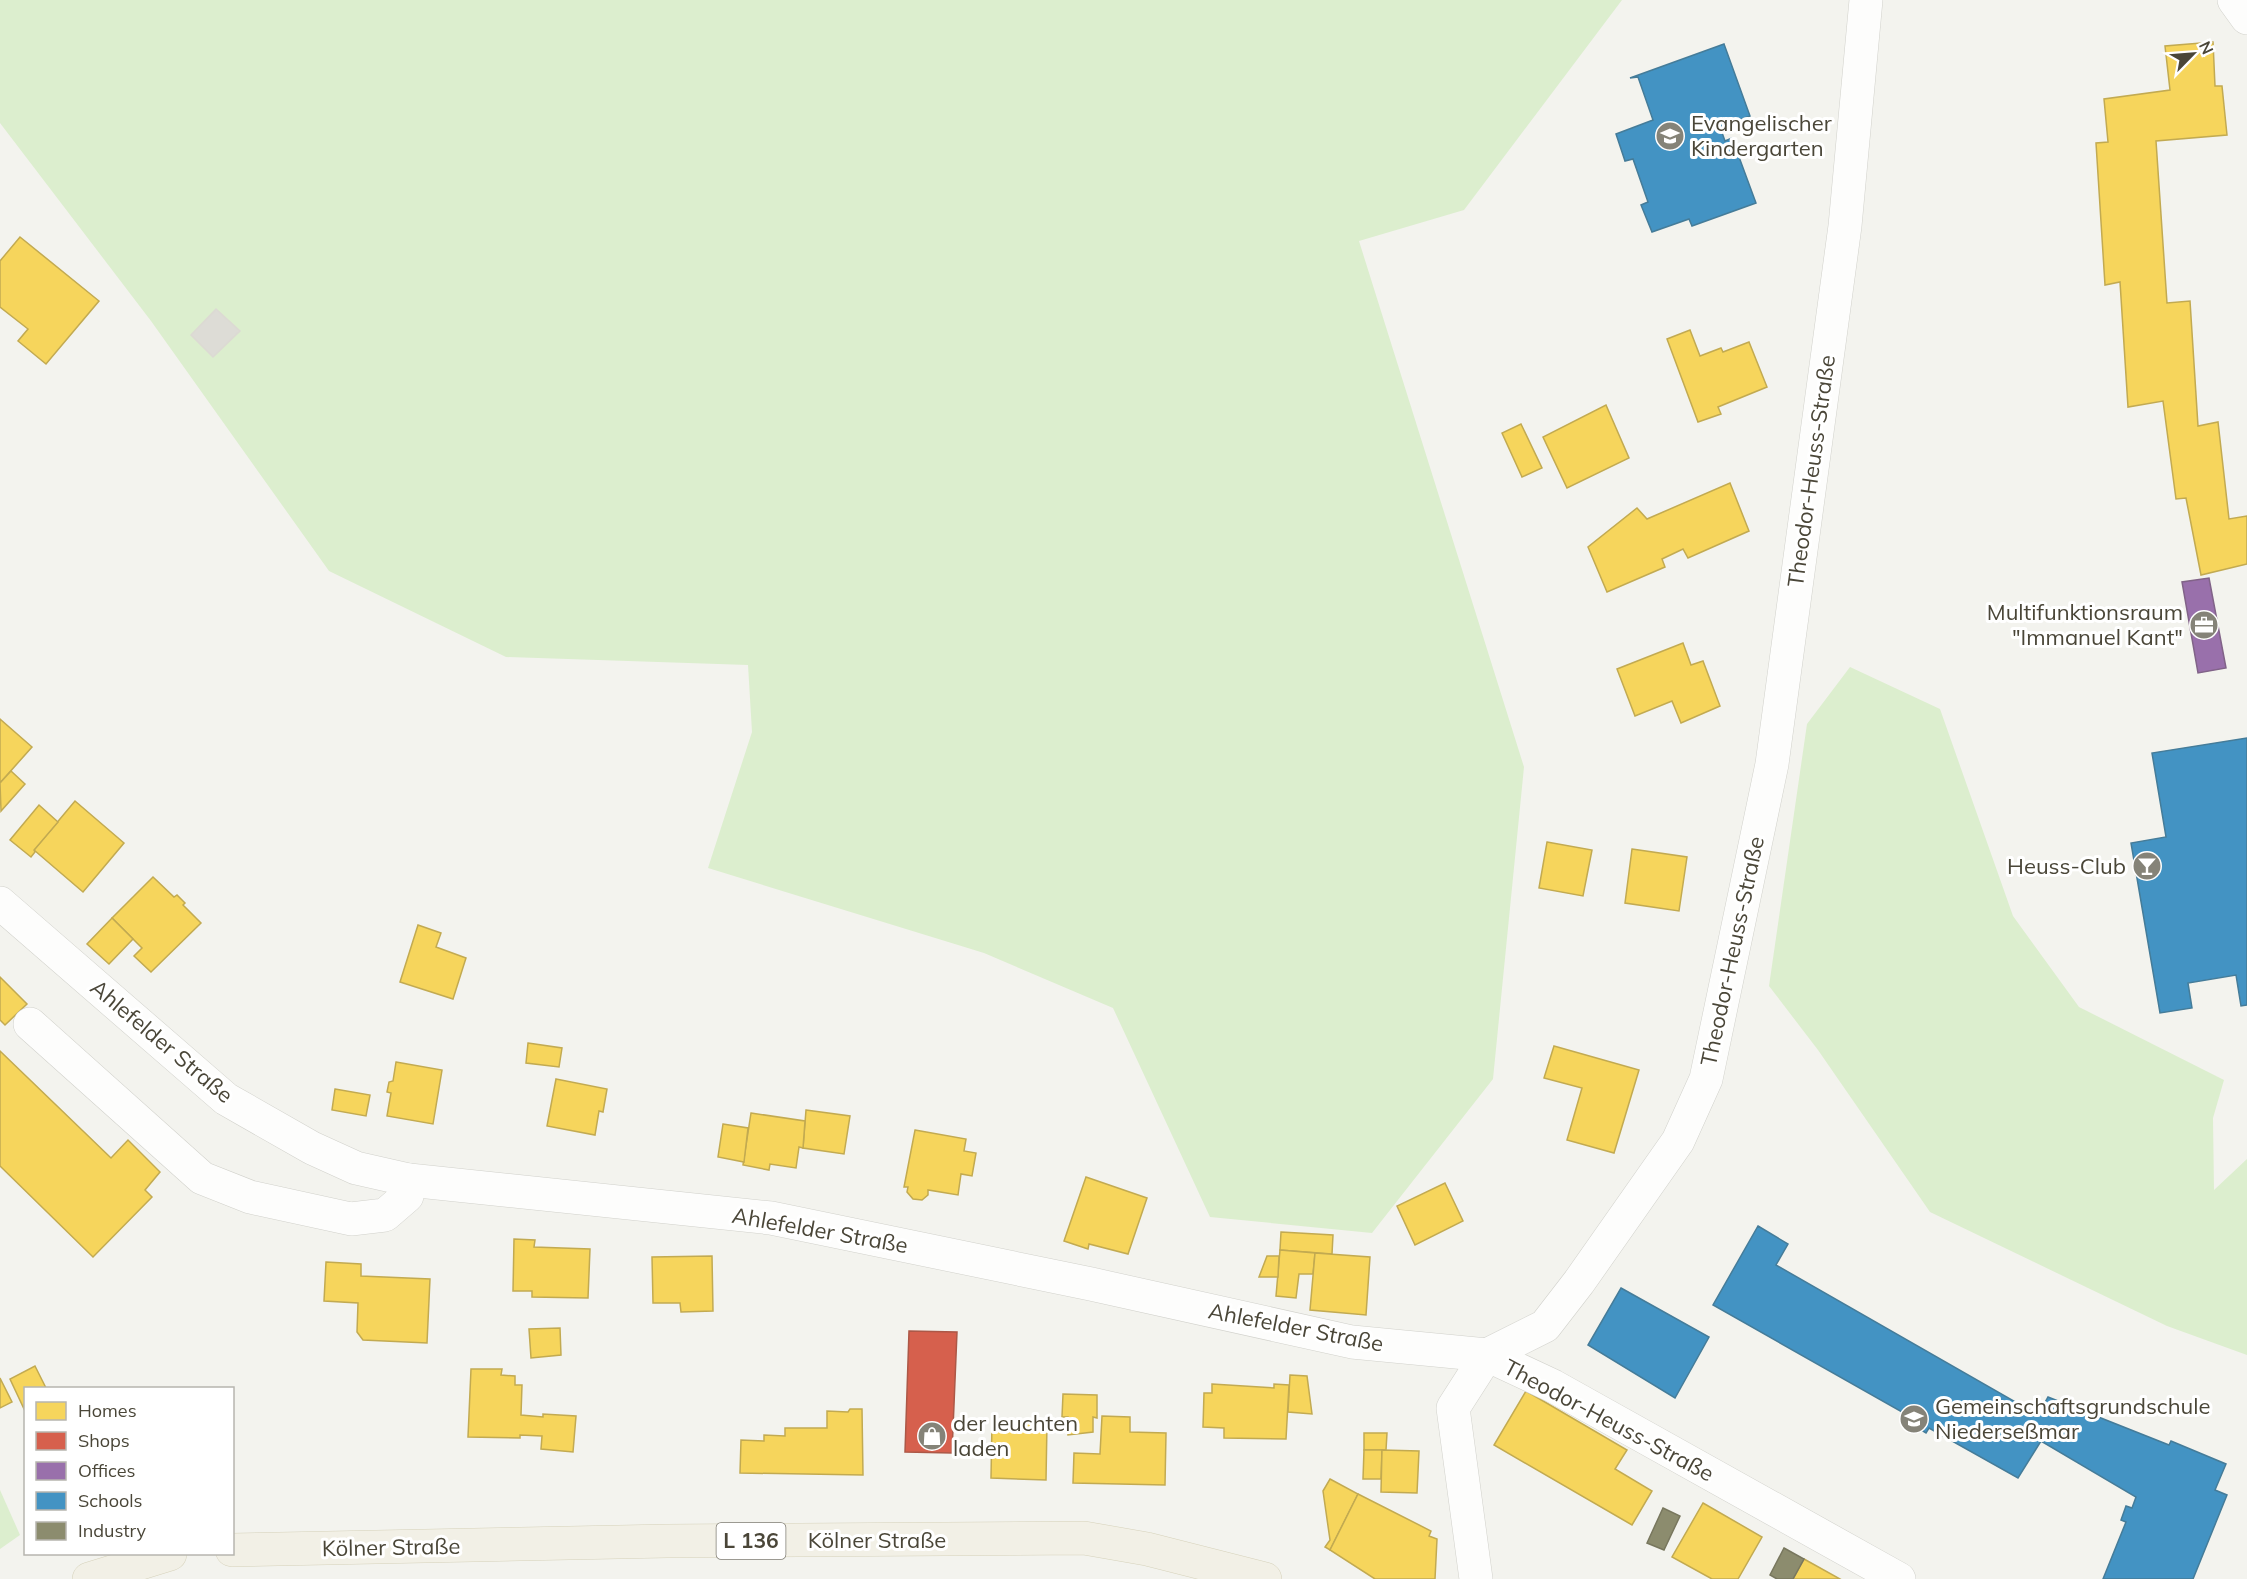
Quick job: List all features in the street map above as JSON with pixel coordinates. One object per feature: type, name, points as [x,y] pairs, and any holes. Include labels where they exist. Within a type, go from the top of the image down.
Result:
[{"type":"main road","name":"Kölner Straße","points":[[234,1550],[655,1542],[1084,1538],[1147,1548],[1265,1579]]},
{"type":"main road","points":[[89,1579],[167,1555]]},
{"type":"street","name":"Theodor-Heuss-Straße","points":[[1487,1355],[1545,1326],[1559,1309],[1678,1141],[1706,1079],[1772,764],[1845,226],[1866,0]]},
{"type":"street","points":[[2234,0],[2247,18]]},
{"type":"street","name":"Ahlefelder Straße","points":[[0,903],[226,1099],[321,1152],[356,1167],[409,1180],[771,1218],[1091,1284],[1352,1342],[1487,1355]]},
{"type":"street","points":[[30,1024],[202,1178],[250,1197],[351,1219],[385,1215],[407,1196],[409,1180]]},
{"type":"street","name":"Theodor-Heuss-Straße","points":[[1487,1355],[1554,1386],[1899,1579]]},
{"type":"street","points":[[1476,1579],[1453,1408],[1487,1355]]},
{"type":"green space","points":[[0,0],[1622,0],[1464,210],[1359,241],[1524,767],[1493,1079],[1372,1233],[1210,1217],[1113,1008],[984,953],[708,868],[752,732],[748,665],[506,657],[329,571],[151,321],[0,123]]},
{"type":"green space","points":[[1850,667],[1940,709],[2013,916],[2079,1007],[2224,1080],[2213,1118],[2214,1190],[2247,1159],[2247,1355],[2167,1326],[1930,1212],[1818,1050],[1769,986],[1807,724]]},
{"type":"green space","points":[[0,1490],[20,1535],[0,1549]]},
{"type":"building: Homes","points":[[2213,42],[2215,86],[2222,86],[2227,135],[2156,141],[2167,303],[2190,301],[2198,426],[2218,422],[2229,519],[2247,516],[2247,564],[2201,575],[2186,498],[2176,499],[2163,401],[2128,407],[2120,282],[2105,285],[2096,143],[2108,142],[2104,99],[2170,90],[2165,46]]},
{"type":"building: Homes","points":[[20,237],[99,301],[46,364],[18,341],[28,329],[0,307],[0,261]]},
{"type":"building: Homes","points":[[1690,330],[1700,356],[1721,348],[1723,352],[1749,342],[1767,387],[1718,407],[1721,414],[1698,422],[1667,339]]},
{"type":"building: Homes","points":[[1606,405],[1629,458],[1567,488],[1543,437]]},
{"type":"building: Homes","points":[[1521,424],[1542,468],[1522,477],[1502,433]]},
{"type":"building: Homes","points":[[1730,483],[1749,531],[1688,558],[1683,549],[1662,559],[1665,567],[1607,592],[1588,547],[1637,508],[1647,519]]},
{"type":"building: Homes","points":[[1683,643],[1691,665],[1703,661],[1720,706],[1681,723],[1672,701],[1635,716],[1617,669]]},
{"type":"building: Homes","points":[[0,719],[32,747],[0,783]]},
{"type":"building: Homes","points":[[11,771],[25,784],[1,811],[0,783]]},
{"type":"building: Homes","points":[[75,801],[124,843],[83,892],[34,850]]},
{"type":"building: Homes","points":[[39,805],[58,822],[34,850],[31,857],[10,840]]},
{"type":"building: Homes","points":[[1547,842],[1592,850],[1583,896],[1539,888]]},
{"type":"building: Homes","points":[[1632,849],[1687,857],[1679,911],[1625,903]]},
{"type":"building: Homes","points":[[153,877],[174,897],[177,895],[185,903],[183,905],[201,923],[151,972],[134,956],[142,948],[112,918]]},
{"type":"building: Homes","points":[[112,918],[133,939],[109,964],[87,944]]},
{"type":"building: Homes","points":[[418,925],[441,933],[436,947],[466,958],[453,999],[400,982]]},
{"type":"building: Homes","points":[[0,977],[27,1004],[5,1025],[0,1020]]},
{"type":"building: Homes","points":[[528,1043],[562,1048],[559,1067],[526,1063]]},
{"type":"building: Homes","points":[[1554,1046],[1639,1070],[1614,1153],[1567,1140],[1582,1088],[1544,1078]]},
{"type":"building: Homes","points":[[0,1051],[111,1158],[128,1140],[160,1172],[145,1190],[152,1197],[93,1257],[0,1166]]},
{"type":"building: Homes","points":[[396,1062],[442,1070],[433,1124],[387,1116],[391,1093],[387,1092],[389,1082],[393,1081]]},
{"type":"building: Homes","points":[[556,1079],[607,1089],[603,1112],[599,1111],[595,1135],[547,1126]]},
{"type":"building: Homes","points":[[335,1089],[370,1095],[366,1116],[332,1110]]},
{"type":"building: Homes","points":[[806,1110],[850,1116],[844,1154],[803,1148]]},
{"type":"building: Homes","points":[[751,1113],[805,1121],[803,1148],[799,1147],[796,1168],[770,1164],[769,1170],[743,1165]]},
{"type":"building: Homes","points":[[723,1124],[748,1128],[744,1162],[718,1157]]},
{"type":"building: Homes","points":[[915,1130],[966,1139],[964,1151],[976,1153],[972,1176],[961,1174],[958,1195],[928,1190],[928,1195],[922,1200],[913,1199],[907,1192],[908,1187],[904,1187]]},
{"type":"building: Homes","points":[[1086,1177],[1147,1198],[1128,1254],[1089,1244],[1088,1249],[1064,1241]]},
{"type":"building: Homes","points":[[1445,1183],[1463,1221],[1415,1245],[1397,1206]]},
{"type":"building: Homes","points":[[1281,1232],[1333,1235],[1332,1254],[1280,1250]]},
{"type":"building: Homes","points":[[514,1239],[535,1240],[534,1247],[590,1249],[588,1298],[532,1297],[532,1291],[513,1291]]},
{"type":"building: Homes","points":[[1280,1250],[1315,1253],[1313,1274],[1299,1274],[1296,1298],[1276,1296]]},
{"type":"building: Homes","points":[[1315,1253],[1370,1257],[1366,1315],[1310,1310]]},
{"type":"building: Homes","points":[[712,1256],[713,1311],[681,1312],[680,1303],[653,1303],[652,1257]]},
{"type":"building: Homes","points":[[1267,1256],[1279,1256],[1278,1277],[1259,1277]]},
{"type":"building: Homes","points":[[326,1262],[361,1264],[361,1276],[430,1279],[427,1343],[363,1340],[357,1332],[358,1303],[324,1301]]},
{"type":"building: Homes","points":[[560,1328],[561,1355],[531,1358],[529,1329]]},
{"type":"building: Homes","points":[[35,1366],[46,1387],[24,1387],[24,1409],[10,1379]]},
{"type":"building: Homes","points":[[471,1369],[502,1369],[501,1375],[515,1376],[515,1385],[522,1385],[521,1415],[576,1416],[573,1452],[541,1449],[542,1436],[468,1437]]},
{"type":"building: Homes","points":[[1290,1375],[1307,1376],[1312,1414],[1288,1412]]},
{"type":"building: Homes","points":[[0,1378],[12,1402],[0,1408]]},
{"type":"building: Homes","points":[[1212,1384],[1274,1388],[1274,1384],[1289,1385],[1286,1439],[1224,1438],[1224,1428],[1203,1427],[1204,1393],[1212,1393]]},
{"type":"building: Homes","points":[[1526,1391],[1627,1450],[1615,1469],[1652,1491],[1632,1525],[1494,1445]]},
{"type":"building: Homes","points":[[1063,1394],[1097,1395],[1097,1418],[1093,1417],[1093,1432],[1068,1435],[1068,1417],[1062,1417]]},
{"type":"building: Homes","points":[[850,1409],[862,1409],[863,1475],[740,1473],[741,1440],[764,1441],[764,1435],[785,1436],[785,1428],[827,1428],[827,1411],[848,1412]]},
{"type":"building: Homes","points":[[1102,1416],[1130,1417],[1130,1432],[1166,1433],[1165,1485],[1073,1483],[1074,1453],[1100,1454]]},
{"type":"building: Homes","points":[[992,1421],[1047,1423],[1046,1480],[991,1478]]},
{"type":"building: Homes","points":[[1364,1433],[1387,1433],[1386,1450],[1364,1450]]},
{"type":"building: Homes","points":[[1364,1450],[1382,1450],[1381,1479],[1363,1479]]},
{"type":"building: Homes","points":[[1382,1450],[1419,1451],[1417,1493],[1381,1492]]},
{"type":"building: Homes","points":[[1330,1479],[1358,1494],[1330,1550],[1325,1547],[1330,1540],[1323,1491]]},
{"type":"building: Homes","points":[[1358,1494],[1431,1531],[1429,1536],[1437,1539],[1435,1579],[1375,1579],[1330,1550]]},
{"type":"building: Homes","points":[[1703,1503],[1762,1537],[1738,1579],[1712,1579],[1672,1557]]},
{"type":"building: Homes","points":[[1804,1559],[1840,1579],[1793,1579]]},
{"type":"building: Shops","points":[[909,1331],[957,1332],[952,1453],[905,1452]]},
{"type":"building: Offices","name":"Multifunktionsraum \"Immanuel Kant\"","points":[[2209,578],[2226,668],[2198,673],[2182,582]]},
{"type":"building: Schools","name":"Evangelischer Kindergarten","points":[[1724,44],[1750,116],[1720,127],[1725,141],[1732,138],[1756,203],[1692,226],[1689,219],[1652,232],[1641,205],[1648,202],[1633,159],[1625,161],[1616,134],[1653,120],[1638,77],[1630,78]]},
{"type":"building: Schools","points":[[2247,738],[2247,1005],[2241,1006],[2236,975],[2188,983],[2192,1008],[2160,1013],[2131,843],[2166,837],[2152,753]]},
{"type":"building: Schools","points":[[1758,1226],[1788,1244],[1776,1265],[2038,1415],[2048,1397],[2169,1445],[2171,1441],[2226,1464],[2215,1490],[2227,1495],[2193,1579],[2103,1579],[2126,1522],[2121,1520],[2126,1506],[2132,1508],[2136,1497],[2041,1441],[2018,1478],[1929,1428],[1926,1433],[1908,1422],[1911,1417],[1713,1305]]},
{"type":"building: Schools","points":[[1621,1288],[1709,1337],[1675,1398],[1588,1345]]},
{"type":"building: Industry","points":[[1663,1508],[1680,1516],[1664,1550],[1647,1543]]},
{"type":"building: Industry","points":[[1784,1548],[1804,1559],[1793,1579],[1777,1579],[1770,1575]]},
{"type":"building: Other","points":[[216,309],[240,331],[213,357],[191,335]]},
{"type":"place","name":"Evangelischer Kindergarten","points":[[1670,136]]},
{"type":"place","name":"Multifunktionsraum \"Immanuel Kant\"","points":[[2204,625]]},
{"type":"place","name":"Heuss-Club","points":[[2147,866]]},
{"type":"place","name":"Gemeinschaftsgrundschule Niederseßmar","points":[[1914,1419]]},
{"type":"place","name":"der leuchten laden","points":[[932,1436]]}]
